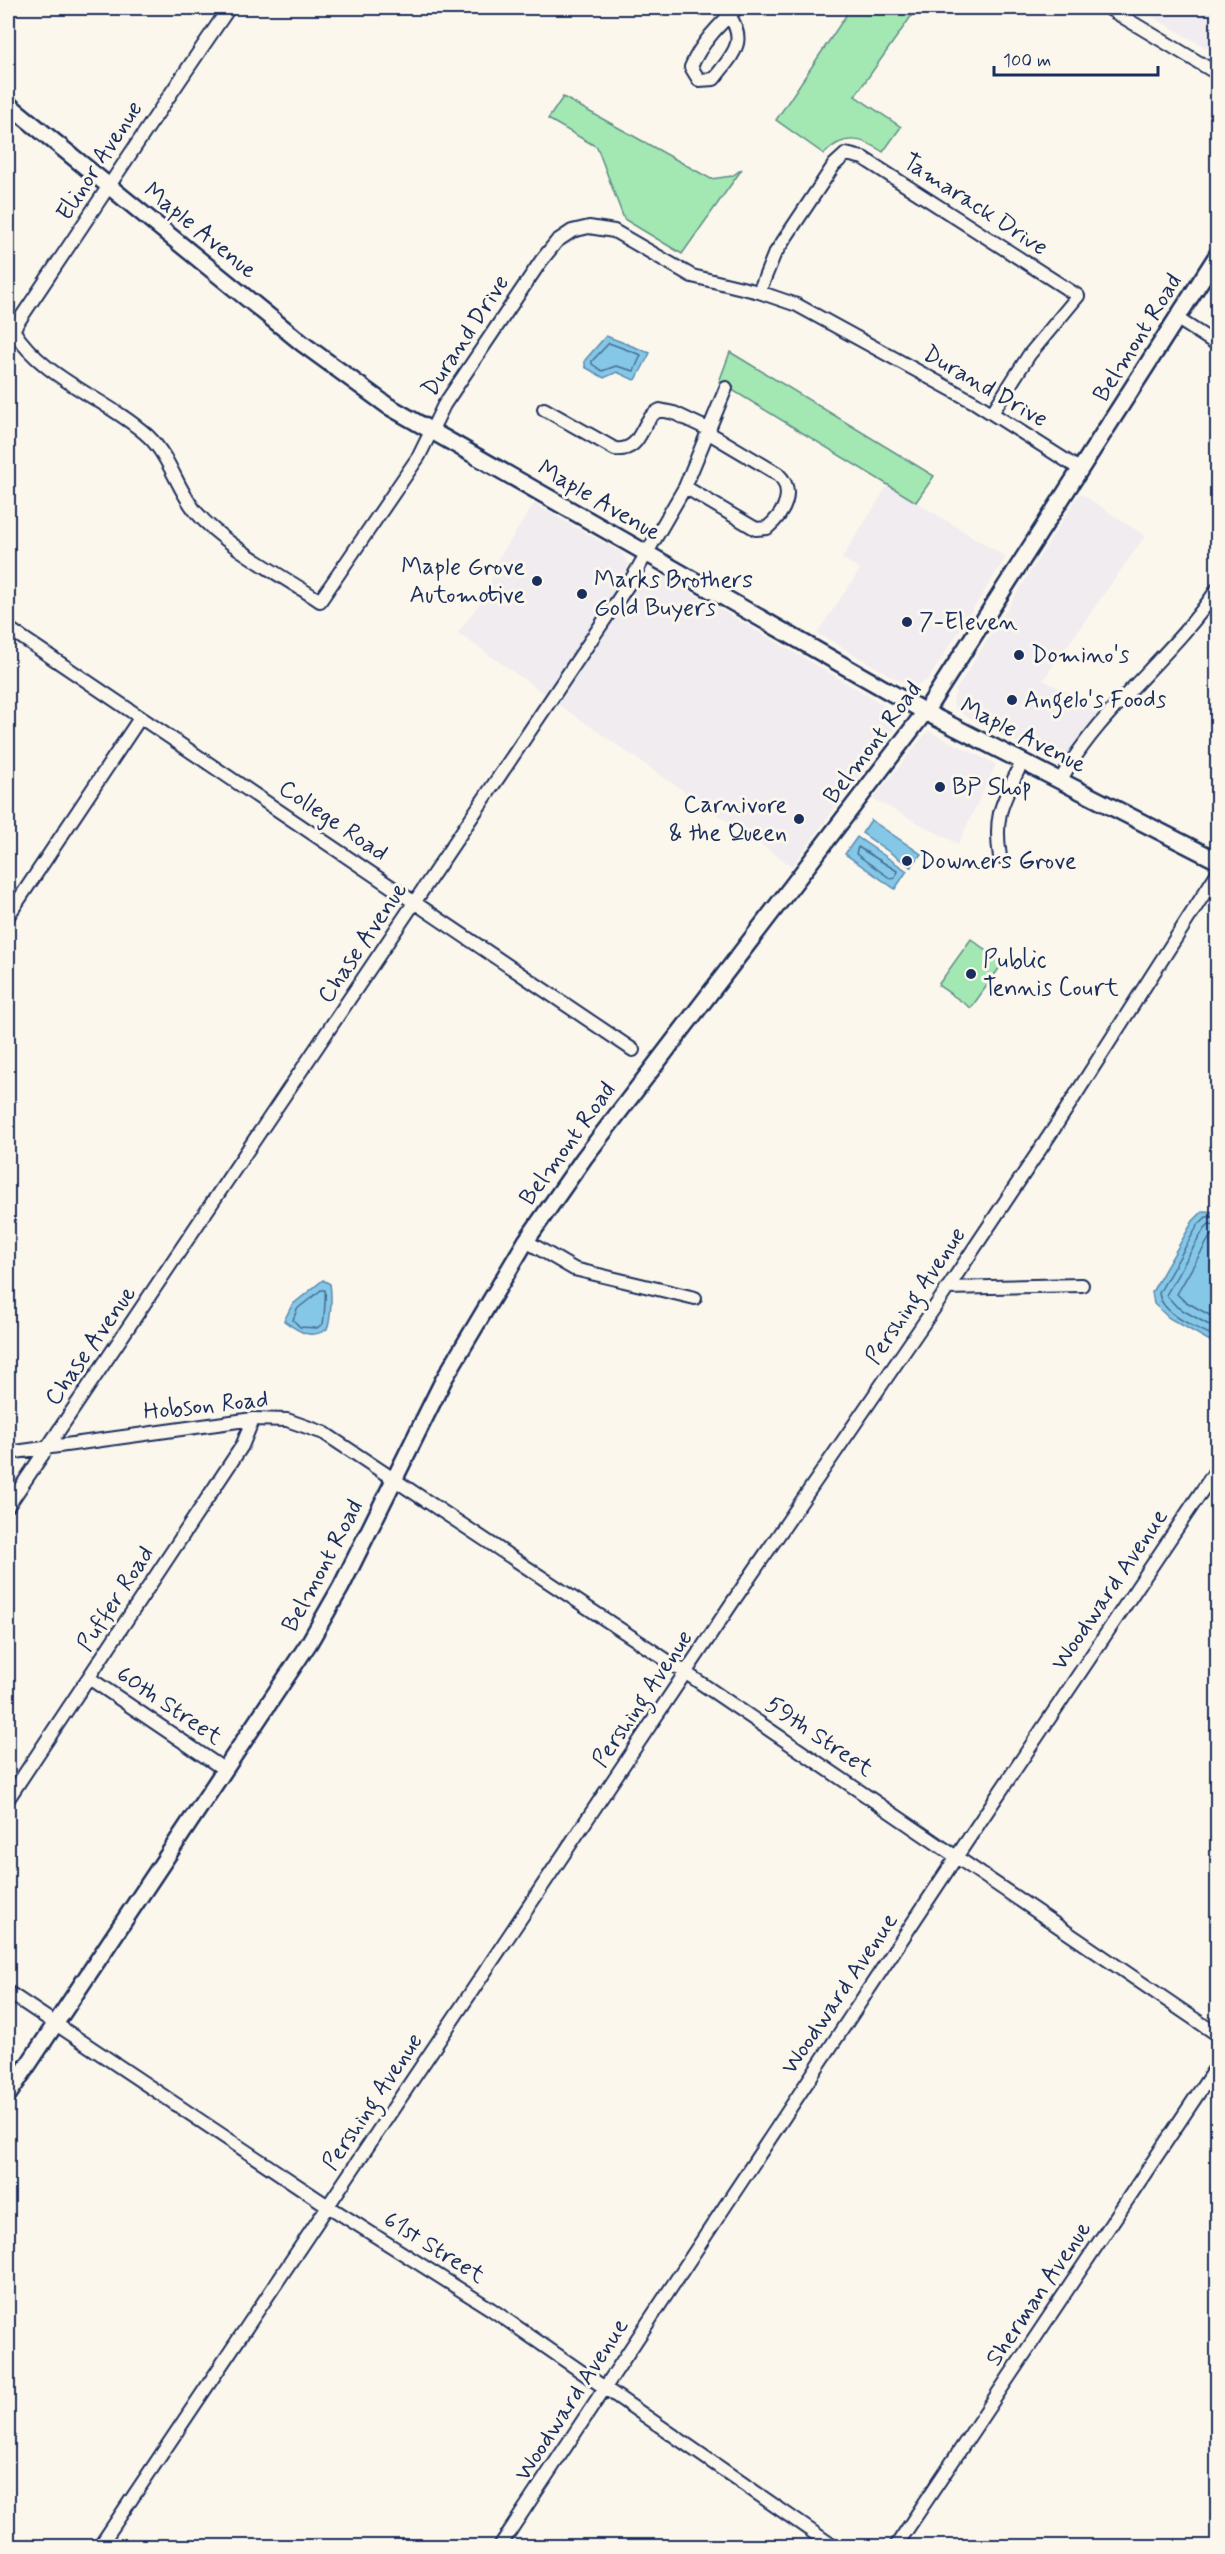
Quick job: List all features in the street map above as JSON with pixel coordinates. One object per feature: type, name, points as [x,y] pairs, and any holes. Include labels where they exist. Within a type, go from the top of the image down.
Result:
[{"type":"main road","name":"Maple Avenue","points":[[8,104],[338,372],[431,432],[925,712],[1218,861]]},
{"type":"main road","name":"Belmont Road","points":[[8,2095],[309,1643],[341,1587],[467,1337],[526,1241],[584,1158],[925,712],[1218,254]]},
{"type":"street","name":"Elinor Avenue","points":[[10,334],[229,8]]},
{"type":"street","points":[[1108,8],[1218,74]]},
{"type":"street","points":[[733,11],[739,29],[739,41],[714,79],[706,82],[699,80],[691,67],[694,59],[710,36],[733,11]]},
{"type":"street","name":"Tamarack Drive","points":[[759,292],[774,255],[834,165],[846,154],[863,158],[1078,296],[1036,346],[992,413]]},
{"type":"street","name":"Durand Drive","points":[[10,334],[36,358],[149,437],[165,456],[192,506],[212,527],[320,600],[419,456],[444,405],[541,261],[557,241],[572,231],[589,227],[614,231],[692,276],[759,292],[797,305],[992,413],[1081,470]]},
{"type":"street","points":[[1176,318],[1218,345]]},
{"type":"street","name":"Chase Avenue","points":[[8,1506],[509,765],[647,555],[685,487],[726,388]]},
{"type":"street","points":[[544,409],[615,449],[623,450],[634,445],[649,419],[660,410],[674,412],[778,474],[785,481],[787,499],[781,512],[767,528],[756,529],[685,487]]},
{"type":"street","points":[[1060,781],[1084,744],[1108,714],[1173,647],[1218,588]]},
{"type":"street","name":"College Road","points":[[8,628],[633,1050]]},
{"type":"street","points":[[8,916],[140,718]]},
{"type":"street","points":[[1000,857],[996,834],[1000,807],[1022,762]]},
{"type":"street","name":"Pershing Avenue","points":[[100,2547],[1055,1127],[1218,872]]},
{"type":"street","points":[[526,1241],[574,1269],[695,1298]]},
{"type":"street","points":[[947,1288],[1082,1285]]},
{"type":"street","name":"Hobson Road","points":[[8,1454],[253,1419],[280,1419],[308,1425],[343,1442],[395,1477]]},
{"type":"street","name":"Puffer Road","points":[[8,1799],[242,1446],[253,1419]]},
{"type":"street","name":"Woodward Avenue","points":[[500,2547],[957,1856],[1218,1467]]},
{"type":"street","name":"59th Street","points":[[395,1477],[1218,2035]]},
{"type":"street","name":"60th Street","points":[[89,1678],[225,1770]]},
{"type":"street","name":"61st Street","points":[[8,1992],[328,2206],[491,2309],[833,2547]]},
{"type":"street","name":"Sherman Avenue","points":[[896,2547],[1218,2064]]},
{"type":"shaded area","points":[[1137,8],[1217,8],[1217,54]]},
{"type":"shaded area","points":[[888,485],[1006,557],[928,680],[915,686],[905,684],[817,633],[860,570],[842,558]]},
{"type":"shaded area","points":[[1080,493],[1145,536],[1043,680],[1105,711],[1063,760],[1056,762],[962,714],[955,708],[953,701],[956,690]]},
{"type":"shaded area","points":[[534,504],[622,553],[629,565],[618,587],[545,694],[458,633],[486,594],[497,561]]},
{"type":"shaded area","points":[[653,573],[663,576],[879,702],[894,714],[895,727],[792,866],[558,704],[644,575]]},
{"type":"shaded area","points":[[928,731],[996,764],[958,844],[873,799]]},
{"type":"green space","points":[[851,8],[917,8],[855,96],[901,127],[883,152],[868,143],[853,140],[838,143],[824,154],[776,120]]},
{"type":"green space","points":[[563,97],[711,179],[732,176],[742,169],[682,254],[624,219],[597,147],[548,119]]},
{"type":"green space","points":[[730,352],[934,476],[916,502],[719,382]]},
{"type":"green space","name":"Public Tennis Court","points":[[971,939],[1003,963],[971,1008],[938,985]]},
{"type":"water","points":[[606,336],[650,353],[637,378],[634,380],[617,372],[604,378],[585,367],[585,360]]},
{"type":"water","points":[[871,820],[921,854],[911,867],[862,833]]},
{"type":"water","points":[[857,837],[907,871],[895,889],[845,854]]},
{"type":"water","points":[[1203,1211],[1217,1212],[1217,1345],[1169,1318],[1154,1304],[1152,1292],[1193,1221]]},
{"type":"water","points":[[323,1280],[330,1284],[331,1289],[327,1329],[309,1334],[299,1331],[284,1321],[292,1305]]},
{"type":"place","name":"Maple Grove Automotive","points":[[537,581]]},
{"type":"place","name":"Marks Brothers Gold Buyers","points":[[582,594]]},
{"type":"place","name":"7-Eleven","points":[[907,622]]},
{"type":"place","name":"Domino's","points":[[1019,655]]},
{"type":"place","name":"Angelo's Foods","points":[[1012,700]]},
{"type":"place","name":"BP Shop","points":[[940,787]]},
{"type":"place","name":"Carnivore & the Queen","points":[[799,819]]},
{"type":"place","name":"Downers Grove","points":[[907,861]]},
{"type":"place","name":"Public Tennis Court","points":[[971,974]]}]
